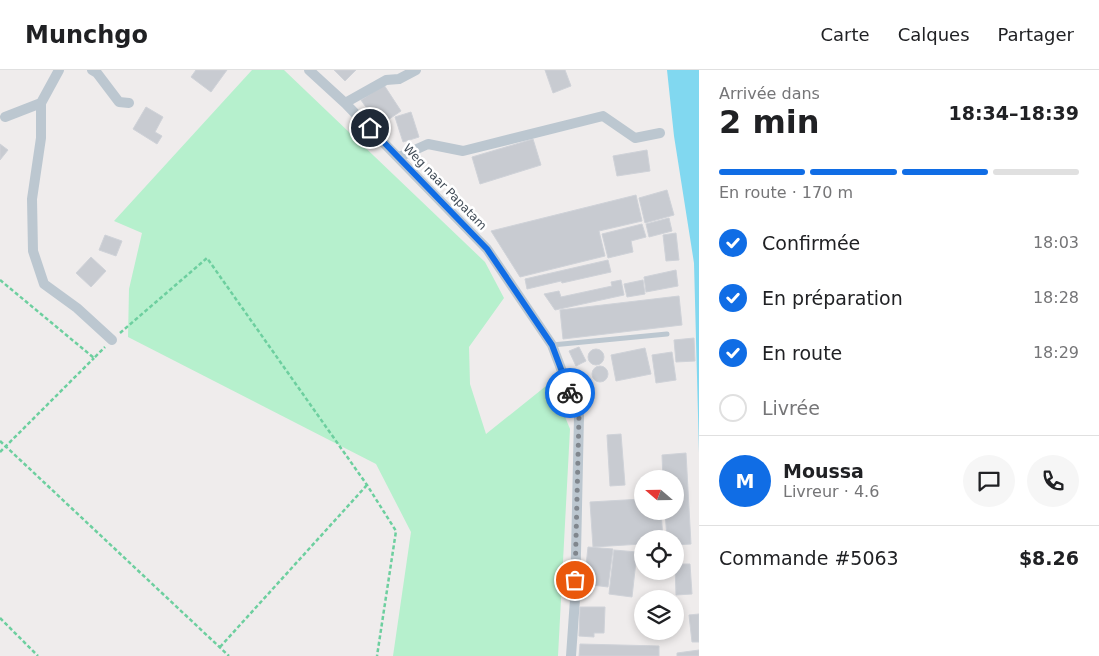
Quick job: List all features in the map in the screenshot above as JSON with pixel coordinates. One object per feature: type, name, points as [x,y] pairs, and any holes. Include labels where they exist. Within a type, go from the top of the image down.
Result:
[{"type":"street","points":[[59,70],[41,103],[40,138],[32,199],[33,251],[44,284],[77,308],[112,340]]},
{"type":"street","points":[[92,70],[97,73],[119,102],[130,103]]},
{"type":"street","name":"Weg naar Papatam","points":[[309,70],[345,103],[487,249],[552,345],[579,416],[575,599],[571,656]]},
{"type":"street","points":[[345,103],[386,80],[399,79],[416,70]]},
{"type":"street","points":[[5,117],[41,103]]},
{"type":"street","points":[[399,158],[428,144],[463,151],[603,116],[635,138],[660,133]]},
{"type":"lane","points":[[552,345],[667,334]]},
{"type":"path","points":[[0,452],[112,340],[207,258],[367,485],[396,531],[377,656]]},
{"type":"path","points":[[0,280],[94,358]]},
{"type":"path","points":[[0,441],[230,656]]},
{"type":"path","points":[[220,647],[367,485]]},
{"type":"path","points":[[0,618],[38,656]]},
{"type":"green space","points":[[252,70],[284,70],[485,262],[504,298],[469,347],[470,384],[486,434],[551,382],[570,429],[558,656],[393,656],[411,532],[376,464],[128,337],[129,289],[142,233],[114,221]]},
{"type":"water","points":[[667,70],[699,70],[699,453],[694,263],[674,136]]},
{"type":"building","points":[[196,70],[227,70],[211,92],[191,77]]},
{"type":"building","points":[[334,70],[356,70],[345,81]]},
{"type":"building","points":[[545,70],[565,70],[571,86],[553,93]]},
{"type":"building","points":[[384,85],[401,111],[379,126],[361,100]]},
{"type":"building","points":[[146,107],[163,117],[155,132],[162,136],[157,144],[133,129]]},
{"type":"building","points":[[411,112],[419,137],[403,142],[395,117]]},
{"type":"building","points":[[533,139],[541,165],[480,184],[472,157]]},
{"type":"building","points":[[0,144],[8,150],[0,160]]},
{"type":"building","points":[[647,150],[650,171],[617,176],[613,156]]},
{"type":"building","points":[[667,190],[674,215],[645,223],[639,198]]},
{"type":"building","points":[[636,195],[642,221],[599,231],[605,256],[520,277],[491,231]]},
{"type":"building","points":[[669,218],[672,231],[649,237],[646,224]]},
{"type":"building","points":[[642,224],[646,237],[631,241],[633,252],[608,258],[602,234]]},
{"type":"building","points":[[676,233],[679,260],[666,261],[663,235]]},
{"type":"building","points":[[105,235],[122,241],[116,256],[99,250]]},
{"type":"building","points":[[91,257],[106,271],[91,287],[76,273]]},
{"type":"building","points":[[608,260],[611,272],[527,289],[525,279]]},
{"type":"building","points":[[676,270],[678,286],[646,292],[644,277]]},
{"type":"building","points":[[621,280],[624,295],[555,310],[544,294],[559,291],[561,297],[612,286],[611,282]]},
{"type":"building","points":[[643,280],[645,294],[627,297],[624,284]]},
{"type":"building","points":[[679,296],[682,325],[563,339],[560,310]]},
{"type":"building","points":[[694,338],[695,361],[676,362],[674,340]]},
{"type":"building","points":[[579,347],[586,361],[576,366],[569,351]]},
{"type":"building","points":[[645,348],[651,374],[616,381],[611,355]]},
{"type":"building","points":[[593,349],[599,349],[604,354],[602,363],[593,365],[588,360],[588,354]]},
{"type":"building","points":[[672,352],[676,380],[656,383],[652,355]]},
{"type":"building","points":[[597,366],[603,366],[608,371],[606,380],[597,382],[592,377],[592,371]]},
{"type":"building","points":[[621,434],[625,485],[610,486],[607,435]]},
{"type":"building","points":[[686,453],[691,544],[684,544],[684,530],[666,530],[666,520],[684,520],[684,470],[663,470],[662,455]]},
{"type":"building","points":[[634,499],[634,520],[662,520],[662,530],[634,530],[634,544],[593,547],[590,502]]},
{"type":"building","points":[[588,547],[613,549],[608,587],[584,584]]},
{"type":"building","points":[[614,550],[634,552],[632,597],[609,594]]},
{"type":"building","points":[[684,564],[690,564],[692,594],[684,594],[684,590],[676,590],[676,580],[684,580]]},
{"type":"building","points":[[580,607],[605,607],[604,633],[594,633],[594,637],[579,636]]},
{"type":"building","points":[[699,614],[699,642],[692,642],[689,615]]},
{"type":"building","points":[[580,644],[659,646],[659,656],[579,656]]},
{"type":"building","points":[[699,650],[699,656],[677,656],[677,653]]},
{"type":"way so far","points":[[570,393],[579,416],[575,580]]},
{"type":"route","points":[[370,128],[487,249],[552,345],[570,393]]}]
